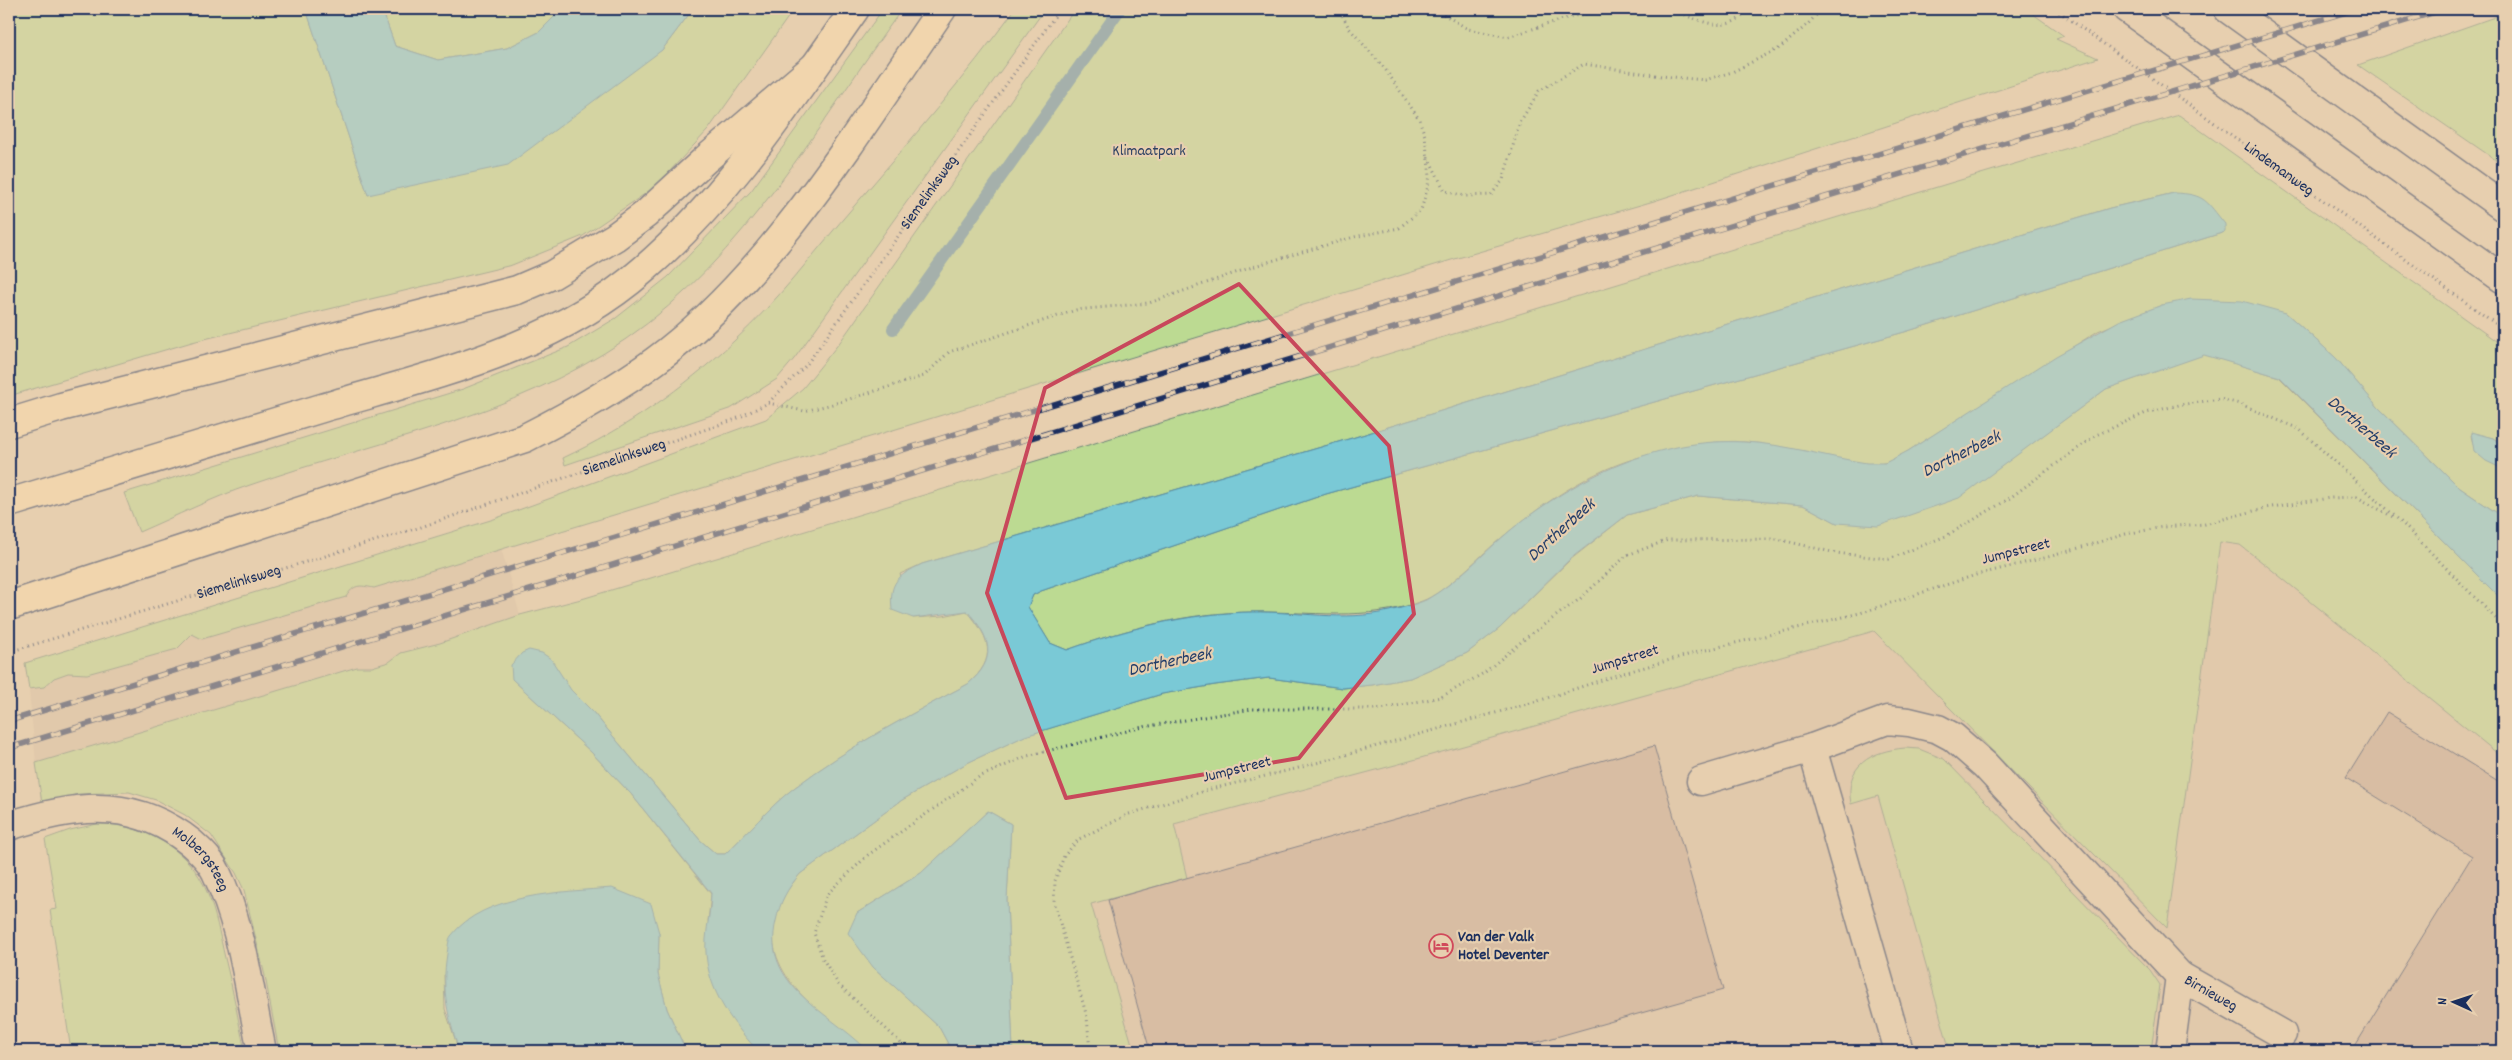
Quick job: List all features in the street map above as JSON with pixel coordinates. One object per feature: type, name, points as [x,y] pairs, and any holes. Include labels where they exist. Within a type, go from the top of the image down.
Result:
[{"type":"main road","points":[[9,504],[485,359],[571,322],[641,272],[691,226],[754,150],[855,9]]},
{"type":"main road","points":[[9,606],[525,438],[595,401],[655,361],[696,327],[776,242],[826,176],[942,9]]},
{"type":"main road","points":[[9,423],[385,322],[517,290],[552,275],[615,237],[646,214],[706,159],[814,67]]},
{"type":"street","points":[[2127,9],[2503,279]]},
{"type":"street","points":[[2228,9],[2503,207]]},
{"type":"street","points":[[1701,781],[1812,748],[1887,720],[1938,729],[1953,737],[1985,766],[2180,976]]},
{"type":"street","points":[[1812,748],[1900,1051]]},
{"type":"street","name":"Molbergsteeg","points":[[12,825],[77,808],[116,809],[142,815],[169,827],[191,842],[216,869],[238,929],[262,1051]]},
{"type":"street","name":"Birnieweg","points":[[2170,1051],[2180,976],[2282,1034]]},
{"type":"path","name":"Siemelinksweg","points":[[9,652],[484,506],[736,419],[768,403],[807,364],[1060,9]]},
{"type":"path","points":[[768,403],[804,411],[833,404],[924,376],[949,352],[1076,310],[1149,303],[1261,264],[1354,237],[1399,228],[1421,210],[1430,176],[1425,136],[1419,118],[1385,69],[1349,28],[1339,9]]},
{"type":"path","points":[[1435,9],[1468,29],[1508,37],[1569,17],[1614,9]]},
{"type":"path","points":[[1671,9],[1717,26],[1732,23],[1748,9]]},
{"type":"path","points":[[1426,154],[1445,191],[1465,196],[1491,195],[1503,180],[1520,122],[1539,91],[1584,64],[1660,76],[1705,80],[1732,72],[1780,48],[1808,25],[1822,9]]},
{"type":"path","name":"Lindemanweg","points":[[2055,9],[2503,329]]},
{"type":"path","points":[[907,1051],[899,1041],[838,984],[823,959],[814,933],[827,894],[868,855],[979,777],[1027,756],[1143,727],[1252,709],[1381,709],[1440,697],[1484,673],[1527,637],[1580,598],[1627,555],[1668,540],[1777,539],[1836,553],[1889,559],[1946,536],[2007,500],[2096,435],[2146,413],[2179,404],[2220,399],[2240,404],[2299,429],[2400,521],[2503,626]]},
{"type":"path","name":"Jumpstreet","points":[[1090,1051],[1083,1001],[1054,902],[1055,882],[1064,856],[1079,839],[1129,814],[1211,789],[1295,769],[1538,701],[1702,650],[1860,613],[1976,575],[2052,556],[2126,534],[2163,527],[2205,524],[2265,508],[2330,498],[2357,497],[2400,521]]},
{"type":"highlighted area","points":[[1239,284],[1389,446],[1414,614],[1299,758],[1066,798],[987,593],[1045,388]]},
{"type":"shaded area","points":[[2206,502],[2503,720],[2503,1051],[1048,1051],[1039,824]]},
{"type":"shaded area","points":[[501,548],[520,615],[440,643],[401,653],[389,662],[372,667],[357,667],[36,763],[29,690],[44,687],[54,678],[68,673],[87,674],[177,649],[193,634],[360,585],[374,588]]},
{"type":"green space","points":[[9,9],[306,9],[368,195],[662,50],[693,9],[794,9],[708,130],[655,187],[583,236],[512,265],[192,342],[9,396]]},
{"type":"green space","points":[[382,9],[562,9],[539,32],[507,48],[438,60],[395,46]]},
{"type":"green space","points":[[883,9],[902,9],[777,186],[708,269],[669,306],[626,339],[582,366],[536,389],[490,408],[443,425],[250,485],[208,501],[139,532],[124,493],[463,389],[568,347],[616,318],[668,277],[751,191]]},
{"type":"green space","points":[[1015,9],[1045,9],[794,359],[777,379],[732,408],[565,465],[563,458],[631,421],[695,375],[766,309],[917,133]]},
{"type":"green space","name":"Klimaatpark","points":[[1075,9],[2026,9],[2064,36],[2056,39],[2098,58],[1654,201],[1458,258],[374,588],[357,586],[346,597],[202,639],[192,634],[177,649],[87,674],[68,673],[54,678],[44,687],[29,689],[25,663],[494,519],[766,419],[803,388],[840,342]]},
{"type":"green space","points":[[2503,14],[2503,165],[2358,65]]},
{"type":"green space","points":[[2179,115],[2503,346],[2503,445],[2493,438],[2471,433],[2474,445],[2481,455],[2503,469],[2503,517],[2460,488],[2378,407],[2336,358],[2286,313],[2162,305],[2098,331],[1908,451],[1884,463],[1859,463],[1783,447],[1734,441],[1697,444],[1660,452],[1606,469],[1565,491],[1527,517],[1440,591],[1422,601],[1401,607],[1359,613],[1252,612],[1181,618],[1112,635],[1067,650],[1050,643],[1028,607],[1033,595],[1041,591],[1326,494],[1908,331],[2225,232],[2174,193],[2110,208],[1352,438],[922,564],[900,574],[913,618],[943,616],[967,611],[975,621],[985,639],[987,648],[987,657],[978,675],[968,684],[901,720],[815,773],[776,803],[725,854],[716,854],[700,840],[592,711],[571,690],[512,679],[591,752],[631,794],[711,894],[708,921],[758,1051],[686,1051],[667,1009],[658,974],[659,933],[444,975],[445,1009],[459,1051],[279,1051],[265,976],[244,890],[236,873],[211,835],[185,815],[156,800],[129,792],[79,794],[42,803],[36,763],[357,667],[372,667],[389,662],[401,653],[440,643],[520,615],[585,598]]},
{"type":"green space","points":[[2204,354],[2279,377],[2503,601],[2503,758],[2240,545],[2220,542],[2167,928],[1874,631],[1399,764],[1174,824],[1187,878],[1091,904],[1134,1051],[1013,1051],[1007,900],[1011,824],[988,811],[921,873],[857,913],[873,967],[939,1027],[952,1051],[869,1051],[816,1009],[800,993],[786,976],[777,957],[773,938],[775,918],[784,897],[800,874],[902,800],[967,763],[1024,736],[1162,694],[1215,685],[1269,678],[1343,688],[1410,678],[1467,653],[1500,628],[1570,560],[1627,515],[1698,496],[1803,505],[1837,523],[1959,497],[2106,389]]},
{"type":"green space","points":[[1905,748],[1919,749],[1944,759],[2150,970],[2160,985],[2151,1051],[1950,1051],[1878,796],[1851,804],[1850,791],[1852,779],[1856,770],[1863,762],[1881,753]]},
{"type":"green space","points":[[97,824],[131,828],[147,834],[177,851],[199,877],[207,892],[215,916],[231,981],[245,1051],[71,1051],[50,910],[57,909],[45,839],[70,830]]},
{"type":"water","points":[[306,9],[382,9],[395,46],[438,60],[507,48],[539,32],[562,9],[693,9],[662,50],[508,165],[368,195]]},
{"type":"water","name":"Dortherbeek","points":[[2174,193],[2193,195],[2204,200],[2225,224],[2225,232],[1908,331],[1326,494],[1041,591],[1033,595],[1028,607],[1050,643],[1067,650],[1135,629],[1204,615],[1269,612],[1355,616],[1408,606],[1426,600],[1449,585],[1512,529],[1537,510],[1592,477],[1620,464],[1681,446],[1712,442],[1759,443],[1867,463],[1885,463],[1908,451],[2056,356],[2119,321],[2162,305],[2191,299],[2242,301],[2286,313],[2336,358],[2378,407],[2460,488],[2503,517],[2503,601],[2280,377],[2204,355],[2106,389],[1959,498],[1878,526],[1837,523],[1803,505],[1698,496],[1627,515],[1570,559],[1500,628],[1467,653],[1410,678],[1343,688],[1269,678],[1162,694],[1025,736],[967,763],[902,800],[800,874],[791,885],[782,902],[776,921],[774,944],[779,963],[789,981],[802,996],[868,1051],[758,1051],[728,1014],[713,986],[706,955],[711,893],[631,794],[591,752],[512,679],[511,665],[522,653],[529,650],[542,653],[551,659],[571,690],[592,711],[700,840],[716,854],[725,854],[776,803],[815,773],[879,733],[968,684],[978,675],[984,666],[988,648],[982,630],[967,611],[913,618],[892,610],[892,592],[897,581],[901,576],[922,564],[1352,438],[2110,208]]},
{"type":"water","points":[[2471,432],[2493,438],[2503,445],[2503,469],[2486,461],[2474,451]]},
{"type":"water","points":[[988,811],[1011,824],[1007,900],[1013,1051],[952,1051],[939,1027],[873,967],[848,933],[857,913],[921,873]]},
{"type":"water","points":[[612,888],[651,904],[659,933],[658,974],[667,1009],[686,1051],[459,1051],[445,992],[445,968],[451,936],[465,922],[483,911],[504,903],[525,897]]},
{"type":"building","points":[[2387,712],[2503,784],[2503,1051],[2352,1051],[2472,856],[2346,778]]},
{"type":"building","points":[[1654,746],[1723,990],[1506,1051],[1150,1051],[1108,900]]},
{"type":"waterway","points":[[893,329],[1120,9]]},
{"type":"railway","points":[[9,721],[2356,9]]},
{"type":"railway","points":[[9,748],[2445,9]]},
{"type":"place","name":"Van der Valk Hotel Deventer","points":[[1441,946]]}]
